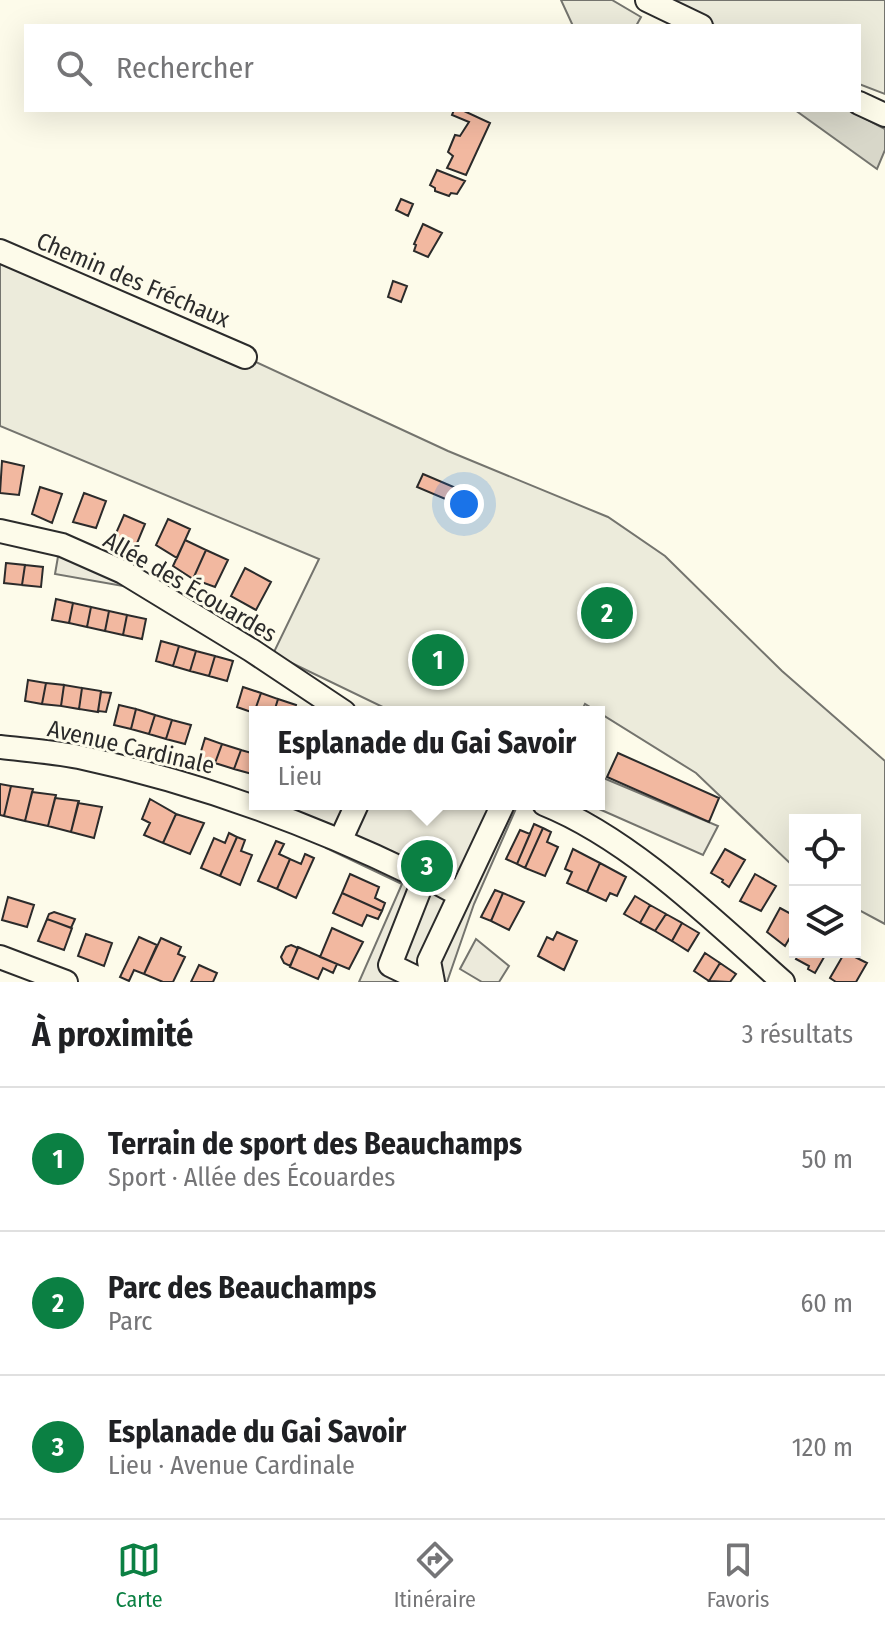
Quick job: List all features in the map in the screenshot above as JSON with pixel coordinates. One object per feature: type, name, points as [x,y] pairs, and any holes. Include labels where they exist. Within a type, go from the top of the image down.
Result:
[{"type":"street","points":[[647,0],[697,24]]},
{"type":"street","points":[[861,104],[885,115]]},
{"type":"street","name":"Chemin des Fréchaux","points":[[0,251],[245,357]]},
{"type":"street","name":"Allée des Écouardes","points":[[0,531],[62,545],[123,572],[251,650],[335,706]]},
{"type":"street","name":"Avenue Cardinale","points":[[0,747],[77,756],[197,787],[249,806]]},
{"type":"street","name":"Avenue Cardinale","points":[[261,810],[341,839],[460,895]]},
{"type":"street","points":[[341,839],[354,810]]},
{"type":"street","points":[[433,982],[429,961],[500,810]]},
{"type":"street","points":[[559,810],[578,818],[669,882],[783,982]]},
{"type":"street","points":[[425,876],[390,965],[425,982]]},
{"type":"street","points":[[0,957],[66,982]]},
{"type":"shaded area","points":[[561,0],[612,0],[641,17],[637,24],[572,24]]},
{"type":"shaded area","points":[[668,0],[885,0],[885,94],[861,85],[861,24],[712,24]]},
{"type":"shaded area","points":[[798,112],[853,112],[885,129],[885,150],[877,169]]},
{"type":"shaded area","points":[[0,251],[245,357],[448,451],[608,517],[665,556],[782,671],[885,761],[885,924],[861,911],[861,814],[789,814],[789,862],[696,773],[605,716],[605,706],[381,706],[273,654],[319,559],[0,426]]},
{"type":"shaded area","points":[[60,545],[157,592],[55,574]]},
{"type":"shaded area","points":[[605,779],[718,826],[703,855],[601,810],[605,810]]},
{"type":"shaded area","points":[[286,810],[515,810],[474,904],[447,982],[359,982],[402,884],[326,848],[330,836]]},
{"type":"shaded area","points":[[476,939],[509,966],[499,982],[482,982],[460,969]]},
{"type":"building","points":[[453,112],[466,112],[490,123],[466,175],[447,168],[453,156],[448,152],[455,135],[460,136],[469,122],[452,115]]},
{"type":"building","points":[[437,170],[465,181],[457,194],[451,193],[449,196],[435,191],[430,185]]},
{"type":"building","points":[[401,199],[413,204],[408,216],[396,210]]},
{"type":"building","points":[[423,224],[442,233],[428,257],[414,251]]},
{"type":"building","points":[[393,281],[407,286],[401,302],[388,297]]},
{"type":"building","points":[[2,461],[24,466],[19,495],[0,493]]},
{"type":"building","points":[[423,474],[456,488],[450,501],[417,487]]},
{"type":"building","points":[[40,487],[62,494],[52,523],[32,514]]},
{"type":"building","points":[[84,493],[106,501],[96,528],[73,522]]},
{"type":"building","points":[[124,515],[145,524],[133,553],[113,540]]},
{"type":"building","points":[[168,519],[190,529],[177,558],[156,545]]},
{"type":"building","points":[[185,540],[206,550],[193,579],[173,566]]},
{"type":"building","points":[[206,550],[228,560],[215,587],[193,579]]},
{"type":"building","points":[[6,563],[25,565],[22,585],[4,583]]},
{"type":"building","points":[[25,565],[43,567],[41,587],[22,585]]},
{"type":"building","points":[[245,568],[271,582],[256,610],[231,596]]},
{"type":"building","points":[[56,599],[73,603],[69,623],[52,620]]},
{"type":"building","points":[[73,603],[91,607],[87,627],[69,623]]},
{"type":"building","points":[[91,607],[109,611],[105,631],[87,627]]},
{"type":"building","points":[[109,611],[127,615],[123,635],[105,631]]},
{"type":"building","points":[[127,615],[146,619],[142,639],[123,635]]},
{"type":"building","points":[[161,641],[179,646],[173,666],[156,661]]},
{"type":"building","points":[[179,646],[196,651],[190,671],[173,666]]},
{"type":"building","points":[[196,651],[215,656],[209,676],[190,671]]},
{"type":"building","points":[[215,656],[233,661],[227,681],[209,676]]},
{"type":"building","points":[[28,680],[46,683],[42,704],[25,701]]},
{"type":"building","points":[[46,683],[64,685],[61,706],[42,704]]},
{"type":"building","points":[[64,685],[82,688],[79,709],[61,706]]},
{"type":"building","points":[[243,687],[261,693],[256,706],[249,706],[249,711],[237,707]]},
{"type":"building","points":[[82,688],[101,691],[98,712],[79,709]]},
{"type":"building","points":[[101,692],[111,693],[106,712],[98,711]]},
{"type":"building","points":[[261,693],[278,699],[276,706],[256,706]]},
{"type":"building","points":[[278,699],[296,705],[296,706],[276,706]]},
{"type":"building","points":[[119,705],[136,709],[131,729],[114,725]]},
{"type":"building","points":[[136,709],[155,715],[149,734],[131,729]]},
{"type":"building","points":[[155,715],[172,720],[166,739],[149,734]]},
{"type":"building","points":[[172,720],[191,725],[185,744],[166,739]]},
{"type":"building","points":[[205,738],[222,744],[215,763],[199,758]]},
{"type":"building","points":[[222,744],[241,750],[234,769],[215,763]]},
{"type":"building","points":[[241,750],[249,752],[249,773],[234,769]]},
{"type":"building","points":[[618,753],[719,798],[709,822],[607,777]]},
{"type":"building","points":[[0,784],[11,786],[4,816],[0,815]]},
{"type":"building","points":[[11,786],[33,789],[25,821],[4,816]]},
{"type":"building","points":[[32,792],[56,795],[48,826],[25,821]]},
{"type":"building","points":[[55,798],[79,801],[71,832],[48,826]]},
{"type":"building","points":[[150,799],[176,814],[163,843],[144,835],[150,823],[142,819]]},
{"type":"building","points":[[78,803],[102,807],[94,838],[71,832]]},
{"type":"building","points":[[176,814],[204,823],[190,854],[163,843]]},
{"type":"building","points":[[534,824],[543,828],[525,868],[517,864]]},
{"type":"building","points":[[543,828],[551,832],[547,842],[558,847],[545,876],[525,868]]},
{"type":"building","points":[[520,830],[530,834],[517,864],[506,859]]},
{"type":"building","points":[[229,833],[237,837],[220,876],[201,868],[214,838],[225,843]]},
{"type":"building","points":[[237,837],[245,840],[241,851],[252,855],[240,885],[220,876]]},
{"type":"building","points":[[276,841],[284,844],[279,854],[290,859],[277,889],[258,881]]},
{"type":"building","points":[[573,849],[600,863],[587,892],[567,883],[572,872],[565,869]]},
{"type":"building","points":[[725,849],[745,860],[729,887],[711,873]]},
{"type":"building","points":[[305,854],[314,858],[296,898],[277,889],[290,859],[301,864]]},
{"type":"building","points":[[600,863],[626,877],[617,896],[610,893],[606,901],[587,892]]},
{"type":"building","points":[[350,874],[379,887],[375,898],[385,903],[382,911],[342,893]]},
{"type":"building","points":[[755,874],[776,886],[761,911],[740,901]]},
{"type":"building","points":[[495,890],[503,893],[491,921],[481,917]]},
{"type":"building","points":[[342,893],[382,911],[378,919],[367,915],[362,926],[333,913]]},
{"type":"building","points":[[503,893],[524,902],[509,930],[491,921]]},
{"type":"building","points":[[635,896],[650,905],[640,923],[624,914]]},
{"type":"building","points":[[8,897],[34,905],[27,927],[2,920]]},
{"type":"building","points":[[650,905],[666,914],[655,931],[640,923]]},
{"type":"building","points":[[780,908],[789,913],[789,939],[785,946],[767,932]]},
{"type":"building","points":[[54,912],[75,919],[71,928],[47,919]]},
{"type":"building","points":[[666,914],[682,923],[672,941],[655,931]]},
{"type":"building","points":[[47,919],[72,928],[64,950],[38,941]]},
{"type":"building","points":[[682,923],[699,933],[688,951],[672,941]]},
{"type":"building","points":[[332,928],[363,942],[349,969],[320,957]]},
{"type":"building","points":[[557,932],[577,941],[564,970],[538,956],[547,937],[553,940]]},
{"type":"building","points":[[86,934],[112,943],[104,966],[78,956]]},
{"type":"building","points":[[139,937],[157,945],[144,974],[134,970],[129,981],[120,977]]},
{"type":"building","points":[[161,938],[181,947],[178,954],[185,957],[173,982],[163,982],[144,974]]},
{"type":"building","points":[[291,945],[298,948],[290,966],[281,957],[286,947]]},
{"type":"building","points":[[298,947],[337,964],[333,973],[323,968],[318,979],[290,967]]},
{"type":"building","points":[[705,953],[720,963],[709,981],[694,971]]},
{"type":"building","points":[[797,958],[824,958],[815,973]]},
{"type":"building","points":[[842,958],[857,958],[867,963],[856,982],[836,982],[830,978]]},
{"type":"building","points":[[720,963],[736,974],[730,982],[709,981]]},
{"type":"building","points":[[199,965],[217,973],[213,982],[191,982]]},
{"type":"place","name":"Parc des Beauchamps","points":[[607,613]]},
{"type":"place","name":"Terrain de sport des Beauchamps","points":[[438,660]]},
{"type":"place","name":"Esplanade du Gai Savoir","points":[[427,866]]}]
